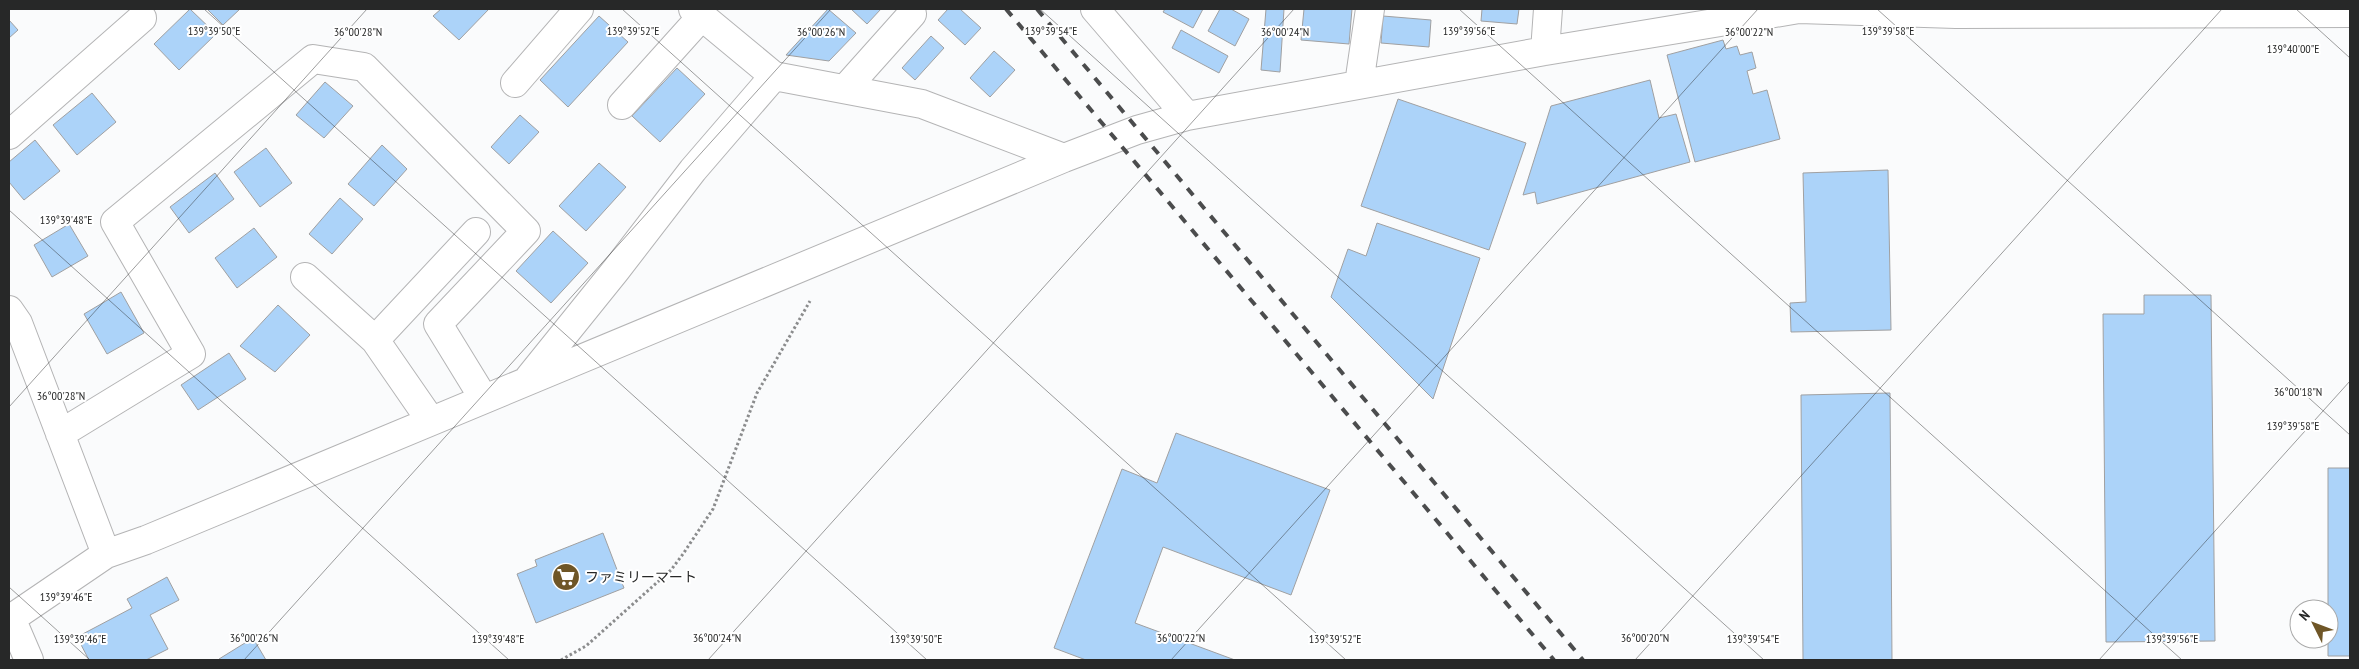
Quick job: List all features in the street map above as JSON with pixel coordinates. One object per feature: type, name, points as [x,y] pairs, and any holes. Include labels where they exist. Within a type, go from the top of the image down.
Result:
[{"type":"street","points":[[515,84],[579,9]]},
{"type":"street","points":[[1096,9],[1120,20],[1187,116]]},
{"type":"street","points":[[1359,84],[1370,9]]},
{"type":"street","points":[[1545,51],[1548,9]]},
{"type":"street","points":[[29,660],[10,619],[106,554],[146,540],[1064,158],[1137,130],[1187,116],[1545,51],[1799,9],[1956,14],[2350,13]]},
{"type":"street","points":[[622,105],[698,12],[774,76],[922,104],[1064,158]]},
{"type":"street","points":[[846,89],[912,14]]},
{"type":"street","points":[[9,135],[142,18]]},
{"type":"street","points":[[60,434],[191,354],[114,222],[313,59],[364,67],[526,231],[438,324],[484,399]]},
{"type":"street","points":[[526,381],[694,170],[774,76]]},
{"type":"street","points":[[375,340],[476,232]]},
{"type":"street","points":[[305,277],[375,340],[431,421]]},
{"type":"street","points":[[9,310],[18,323],[106,554]]},
{"type":"path","points":[[561,660],[586,646],[671,570],[713,509],[757,393],[821,282],[829,255]]},
{"type":"building","points":[[190,9],[216,34],[179,70],[154,44]]},
{"type":"building","points":[[207,9],[240,9],[223,25]]},
{"type":"building","points":[[441,9],[489,9],[459,40],[433,16]]},
{"type":"building","points":[[828,9],[856,33],[829,61],[786,55]]},
{"type":"building","points":[[851,9],[881,9],[867,24]]},
{"type":"building","points":[[948,9],[960,9],[981,28],[965,45],[938,20]]},
{"type":"building","points":[[1165,9],[1203,9],[1193,28],[1163,12]]},
{"type":"building","points":[[1220,9],[1231,9],[1249,19],[1235,46],[1208,31]]},
{"type":"building","points":[[1266,9],[1284,9],[1280,72],[1261,70]]},
{"type":"building","points":[[1304,9],[1352,9],[1349,44],[1301,40]]},
{"type":"building","points":[[1482,9],[1519,9],[1517,24],[1481,21]]},
{"type":"building","points":[[599,16],[628,42],[568,107],[540,80]]},
{"type":"building","points":[[1383,16],[1431,20],[1429,47],[1381,43]]},
{"type":"building","points":[[9,20],[18,30],[9,38]]},
{"type":"building","points":[[1181,30],[1228,56],[1219,73],[1172,48]]},
{"type":"building","points":[[931,36],[944,48],[915,80],[902,68]]},
{"type":"building","points":[[1723,40],[1726,49],[1737,46],[1740,55],[1752,52],[1756,68],[1747,71],[1753,94],[1767,90],[1780,139],[1695,162],[1667,55]]},
{"type":"building","points":[[994,51],[1015,70],[990,97],[970,78]]},
{"type":"building","points":[[677,68],[705,94],[660,142],[632,116]]},
{"type":"building","points":[[1650,80],[1659,118],[1676,114],[1690,162],[1537,204],[1535,192],[1523,195],[1551,106]]},
{"type":"building","points":[[325,82],[353,106],[324,138],[296,115]]},
{"type":"building","points":[[92,93],[116,122],[77,155],[53,125]]},
{"type":"building","points":[[1398,99],[1526,143],[1489,250],[1361,206]]},
{"type":"building","points":[[520,115],[539,132],[509,164],[491,147]]},
{"type":"building","points":[[35,140],[60,171],[24,200],[9,182],[9,162]]},
{"type":"building","points":[[382,145],[407,169],[374,206],[348,184]]},
{"type":"building","points":[[266,148],[292,183],[260,207],[234,172]]},
{"type":"building","points":[[599,163],[626,187],[586,231],[559,206]]},
{"type":"building","points":[[1888,170],[1891,330],[1791,332],[1790,303],[1806,302],[1803,173]]},
{"type":"building","points":[[215,173],[234,199],[189,233],[170,207]]},
{"type":"building","points":[[340,198],[363,219],[332,254],[309,234]]},
{"type":"building","points":[[1377,223],[1480,258],[1433,399],[1331,297],[1348,249],[1366,256]]},
{"type":"building","points":[[69,224],[88,256],[52,277],[34,245]]},
{"type":"building","points":[[254,228],[277,257],[237,288],[215,258]]},
{"type":"building","points":[[553,231],[588,263],[551,303],[516,271]]},
{"type":"building","points":[[121,292],[144,333],[107,354],[84,314]]},
{"type":"building","points":[[2144,295],[2211,295],[2215,641],[2106,642],[2103,314],[2144,314]]},
{"type":"building","points":[[278,305],[310,335],[275,372],[240,346]]},
{"type":"building","points":[[229,353],[246,379],[198,410],[181,385]]},
{"type":"building","points":[[1890,393],[1892,660],[1803,660],[1801,395]]},
{"type":"building","points":[[1176,433],[1330,490],[1291,595],[1163,547],[1135,623],[1235,660],[1086,660],[1054,648],[1122,469],[1157,483]]},
{"type":"building","points":[[2328,468],[2350,468],[2350,656],[2328,656],[2328,649],[2339,649],[2339,599],[2328,599]]},
{"type":"building","points":[[603,533],[624,588],[536,623],[517,574],[537,566],[535,560]]},
{"type":"building","points":[[167,577],[179,600],[150,615],[168,649],[146,660],[89,660],[77,637],[132,608],[127,599]]},
{"type":"building","points":[[253,638],[266,660],[219,660],[219,659]]},
{"type":"railway","points":[[1006,9],[1554,660]]},
{"type":"railway","points":[[1037,9],[1583,660]]},
{"type":"place","name":"ファミリーマート","points":[[566,577]]}]
